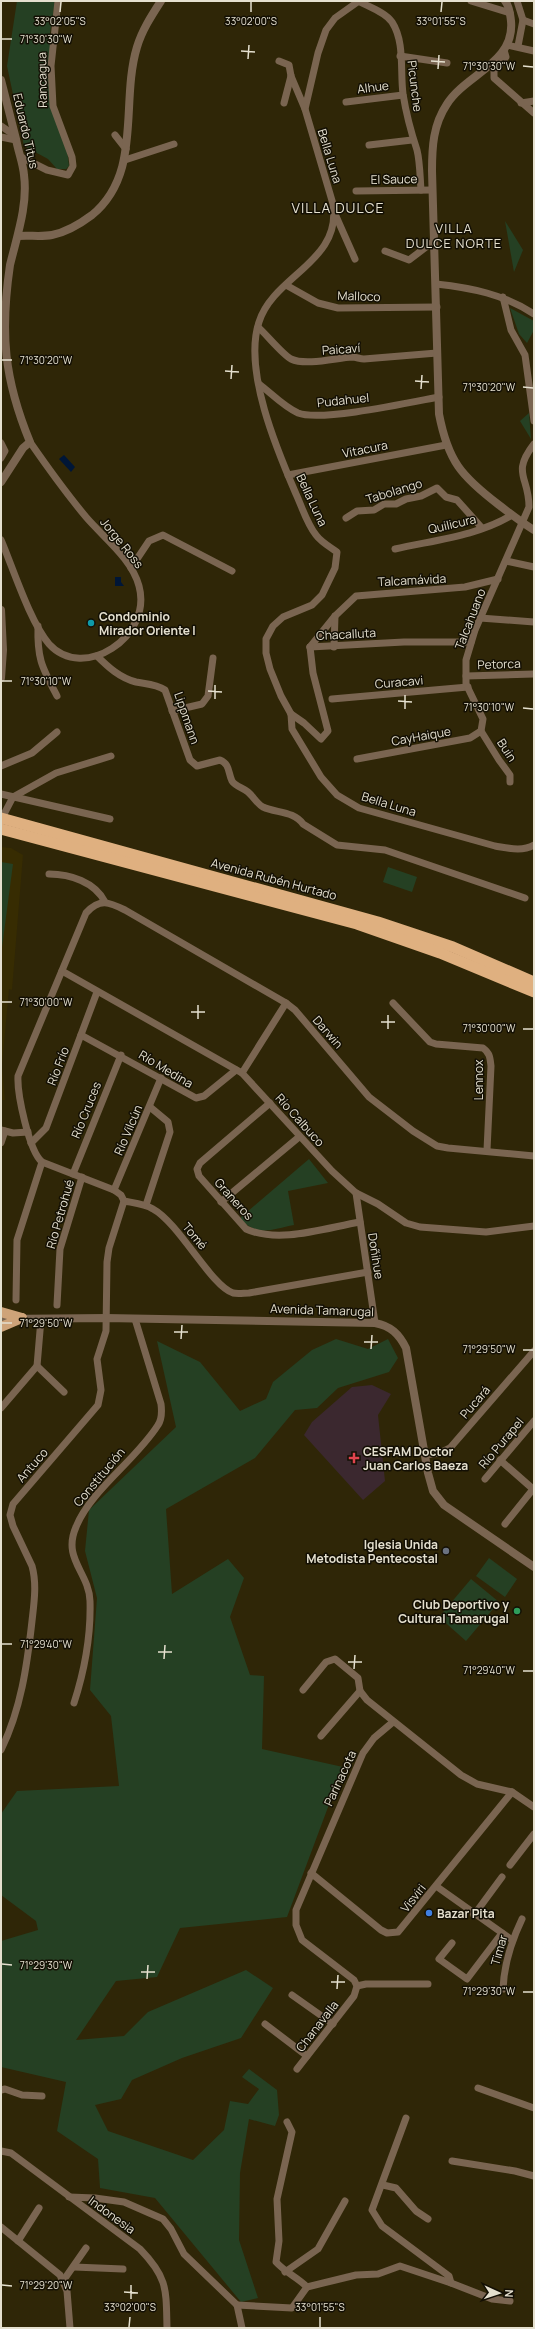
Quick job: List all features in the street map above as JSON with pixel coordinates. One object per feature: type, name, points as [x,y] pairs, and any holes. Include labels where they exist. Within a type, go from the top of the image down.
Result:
[{"type":"highway","name":"Avenida Rubén Hurtado","points":[[3,826],[378,922],[453,947],[534,982]]},
{"type":"highway","name":"Avenida Rubén Hurtado","points":[[3,826],[365,927],[447,955],[534,992]]},
{"type":"main road","points":[[1,1312],[22,1318]]},
{"type":"main road","points":[[1,1327],[22,1318]]},
{"type":"street","name":"Rancagua","points":[[21,157],[60,175],[68,175],[73,166],[70,152],[53,106],[51,66],[58,1]]},
{"type":"street","points":[[18,236],[52,235],[78,226],[104,205],[119,181],[125,160],[130,94],[137,47],[145,27],[161,1]]},
{"type":"street","points":[[359,1],[391,21],[398,38],[400,56]]},
{"type":"street","name":"Bella Luna","points":[[359,1],[335,18],[326,30],[318,53],[305,109],[334,214],[329,240],[317,255],[267,305],[258,326],[256,351],[259,384],[266,417],[288,475],[316,535],[337,552],[335,568],[322,594],[312,605],[283,617],[273,626],[266,639],[266,653],[270,669],[281,696],[291,714],[292,729],[321,777],[337,795],[359,808],[495,846],[517,849],[529,848],[534,844]]},
{"type":"street","points":[[471,1],[510,13]]},
{"type":"street","points":[[505,1],[510,13],[512,28],[506,48],[506,57],[494,71],[493,76],[521,103],[534,113]]},
{"type":"street","points":[[516,1],[523,20],[518,46]]},
{"type":"street","points":[[523,20],[534,24]]},
{"type":"street","points":[[534,51],[518,46],[506,48],[491,65],[458,91],[441,114],[433,140],[432,190],[437,307],[439,414],[446,444],[458,468],[467,479],[522,523],[534,530]]},
{"type":"street","name":"Picunche","points":[[421,190],[417,151],[412,140],[403,95],[403,66],[400,56],[446,63]]},
{"type":"street","points":[[279,61],[289,65],[291,76],[305,109]]},
{"type":"street","points":[[284,103],[291,76]]},
{"type":"street","name":"Eduardo Titus","points":[[1,80],[21,157],[24,175],[24,201],[18,236],[10,265],[3,323],[3,349],[13,399],[30,442]]},
{"type":"street","name":"Alhue","points":[[346,102],[403,95]]},
{"type":"street","points":[[521,103],[534,101]]},
{"type":"street","points":[[1,126],[15,138]]},
{"type":"street","points":[[115,136],[126,149]]},
{"type":"street","points":[[1,137],[15,138]]},
{"type":"street","points":[[369,145],[412,140]]},
{"type":"street","points":[[125,160],[174,144]]},
{"type":"street","name":"El Sauce","points":[[356,191],[432,190]]},
{"type":"street","points":[[334,214],[355,259]]},
{"type":"street","points":[[385,251],[409,260],[434,241]]},
{"type":"street","points":[[436,284],[484,290],[503,297],[534,314]]},
{"type":"street","name":"Malloco","points":[[286,286],[318,303],[338,308],[437,307]]},
{"type":"street","points":[[503,297],[511,330],[525,354],[534,421]]},
{"type":"street","name":"Paicaví","points":[[258,326],[292,359],[319,362],[353,357],[363,359],[373,357],[385,358],[438,353]]},
{"type":"street","name":"Pudahuel","points":[[259,384],[292,410],[302,414],[342,413],[439,397]]},
{"type":"street","points":[[1,482],[23,448],[30,442]]},
{"type":"street","name":"Jorge Ross","points":[[1,540],[38,626],[49,644],[65,654],[80,657],[97,656],[127,638],[139,619],[142,599],[136,577],[131,568],[50,471],[30,442]]},
{"type":"street","points":[[1,443],[5,451],[1,458]]},
{"type":"street","name":"Vitacura","points":[[288,475],[446,444]]},
{"type":"street","name":"Talcahuano","points":[[482,728],[483,719],[468,687],[466,660],[480,618],[529,507],[529,492],[521,473],[522,464],[534,444]]},
{"type":"street","name":"Tabolango","points":[[346,518],[357,511],[374,510],[384,504],[396,504],[406,499],[421,496],[437,488],[446,497],[456,500],[482,528]]},
{"type":"street","name":"Quilicura","points":[[395,549],[496,525],[512,515]]},
{"type":"street","points":[[131,568],[149,541],[163,535],[232,571]]},
{"type":"street","points":[[506,561],[534,567]]},
{"type":"street","name":"Talcamávida","points":[[310,647],[336,616],[356,596],[465,587],[498,579]]},
{"type":"street","points":[[1,610],[3,650],[1,678]]},
{"type":"street","points":[[334,647],[336,616]]},
{"type":"street","points":[[480,618],[534,622]]},
{"type":"street","name":"Jorge Ross","points":[[38,626],[37,651],[43,669],[57,696]]},
{"type":"street","name":"Chacalluta","points":[[291,714],[304,723],[321,739],[328,731],[313,673],[310,647],[334,647],[404,642],[471,642]]},
{"type":"street","name":"Lippmann","points":[[97,656],[118,674],[134,682],[158,686],[165,690],[190,760],[197,766],[223,761],[226,764],[233,782],[247,791],[263,807],[276,809],[300,819],[303,824],[337,844],[385,850],[525,898]]},
{"type":"street","points":[[172,711],[202,704],[208,696],[213,658]]},
{"type":"street","name":"Petorca","points":[[466,676],[534,674]]},
{"type":"street","name":"Curacavi","points":[[332,699],[468,687]]},
{"type":"street","name":"CayHaique","points":[[357,759],[470,738],[482,728]]},
{"type":"street","name":"Buin","points":[[482,728],[499,760],[510,775],[510,782]]},
{"type":"street","points":[[1,766],[32,753],[57,732]]},
{"type":"street","points":[[3,826],[13,797],[56,773],[111,756]]},
{"type":"street","points":[[1,794],[110,819]]},
{"type":"street","points":[[49,874],[69,876],[96,888],[105,902],[94,904],[86,913],[18,1076],[17,1085],[21,1104],[30,1143],[36,1155],[42,1162],[114,1190],[124,1201]]},
{"type":"street","name":"Darwin","points":[[105,902],[125,910],[286,1003],[295,1010],[369,1097],[413,1131],[437,1146],[534,1156]]},
{"type":"street","name":"Río Calbuco","points":[[62,972],[239,1072],[270,1103],[299,1137],[356,1193],[378,1204],[412,1225],[486,1232],[534,1226]]},
{"type":"street","name":"Río Frío","points":[[30,1143],[46,1128],[97,992]]},
{"type":"street","name":"Río Medina","points":[[81,1035],[121,1055],[196,1098],[204,1096],[239,1072],[286,1003]]},
{"type":"street","name":"Lennox","points":[[393,1003],[430,1042],[436,1044],[483,1048],[487,1051],[490,1057],[491,1066],[487,1150]]},
{"type":"street","name":"Río Cruces","points":[[73,1174],[121,1055]]},
{"type":"street","name":"Río Vilcún","points":[[114,1190],[161,1078]]},
{"type":"street","name":"Graneros","points":[[270,1103],[200,1163],[197,1169],[200,1176],[246,1229],[262,1235],[280,1236],[360,1222]]},
{"type":"street","points":[[146,1205],[170,1132],[168,1122],[150,1107]]},
{"type":"street","points":[[1,1144],[3,1130],[21,1133],[28,1132]]},
{"type":"street","points":[[221,1202],[299,1137]]},
{"type":"street","points":[[16,1300],[18,1240],[42,1162]]},
{"type":"street","name":"Río Petrohué","points":[[57,1305],[60,1249],[82,1177]]},
{"type":"street","name":"Doñihue","points":[[356,1193],[375,1323]]},
{"type":"street","name":"Tomé","points":[[124,1201],[146,1205],[155,1209],[168,1221],[222,1285],[234,1293],[249,1293],[368,1272]]},
{"type":"street","name":"Antuco","points":[[1,1750],[10,1732],[22,1692],[35,1593],[32,1566],[10,1515],[13,1504],[98,1405],[101,1390],[97,1359],[106,1331],[109,1248],[124,1201]]},
{"type":"street","name":"Avenida Tamarugal","points":[[1,1319],[106,1318],[375,1323],[390,1327],[398,1335],[406,1348],[430,1482],[444,1505],[534,1567]]},
{"type":"street","points":[[1,1408],[37,1366],[41,1319]]},
{"type":"street","name":"Constitución","points":[[74,1703],[85,1662],[90,1600],[88,1590],[72,1554],[74,1529],[86,1508],[151,1433],[161,1418],[161,1404],[135,1319]]},
{"type":"street","name":"Pucará","points":[[425,1455],[440,1453],[450,1448],[534,1352]]},
{"type":"street","points":[[37,1366],[64,1392]]},
{"type":"street","name":"Río Purapel","points":[[485,1479],[534,1421]]},
{"type":"street","points":[[500,1460],[534,1489],[506,1524]]},
{"type":"street","points":[[302,1690],[326,1662],[332,1658],[338,1660],[358,1678],[360,1691],[367,1700],[393,1722],[469,1780],[512,1792],[534,1807]]},
{"type":"street","points":[[321,1736],[360,1691]]},
{"type":"street","name":"Parinacota","points":[[357,1986],[354,1980],[302,1940],[297,1932],[296,1910],[363,1753],[374,1738],[393,1722]]},
{"type":"street","name":"Visviri","points":[[311,1873],[381,1930],[387,1933],[394,1933],[402,1929],[512,1792]]},
{"type":"street","points":[[510,1865],[534,1834]]},
{"type":"street","points":[[474,1914],[502,1877]]},
{"type":"street","points":[[436,1886],[512,1940]]},
{"type":"street","name":"Timar","points":[[504,1989],[504,1971],[512,1940],[522,1919]]},
{"type":"street","points":[[452,1943],[439,1959],[468,1979],[502,1933]]},
{"type":"street","points":[[357,1986],[366,1984],[428,1984]]},
{"type":"street","name":"Chanavalla","points":[[298,2069],[354,1996],[357,1986]]},
{"type":"street","points":[[292,1994],[332,2024]]},
{"type":"street","points":[[265,2024],[307,2056]]},
{"type":"street","points":[[478,2088],[534,2108]]},
{"type":"street","points":[[1,2090],[5,2089],[22,2096],[42,2096]]},
{"type":"street","points":[[406,2118],[383,2185],[372,2210],[382,2226],[449,2276],[451,2283]]},
{"type":"street","points":[[287,2122],[292,2132],[278,2199],[279,2241],[276,2262],[285,2272],[300,2280],[307,2287]]},
{"type":"street","name":"Indonesia","points":[[1,2151],[11,2153],[140,2249],[158,2269],[166,2294],[167,2328]]},
{"type":"street","points":[[452,2161],[534,2176]]},
{"type":"street","points":[[383,2185],[396,2188],[416,2211],[428,2219]]},
{"type":"street","points":[[69,2197],[95,2198],[124,2202],[163,2219],[171,2229],[184,2254],[237,2306],[242,2328]]},
{"type":"street","points":[[285,2272],[318,2249],[345,2201]]},
{"type":"street","points":[[18,2241],[39,2208]]},
{"type":"street","points":[[1,2227],[49,2265],[64,2281],[67,2291],[70,2328]]},
{"type":"street","points":[[64,2281],[86,2248]]},
{"type":"street","points":[[237,2306],[292,2308],[307,2287],[356,2275],[378,2274],[400,2266],[451,2283],[492,2299],[510,2301]]},
{"type":"street","points":[[74,2267],[123,2269]]},
{"type":"shaded area","points":[[1,847],[11,848],[23,855],[12,990],[9,989],[2,1066],[5,1100],[1,1100]]},
{"type":"shaded area","name":"CESFAM Doctor Juan Carlos Baeza","points":[[372,1385],[391,1394],[378,1415],[385,1481],[363,1500],[304,1435],[312,1422],[352,1387]]},
{"type":"green space","points":[[17,1],[55,1],[50,33],[52,110],[67,149],[69,166],[66,169],[57,169],[48,159],[24,146],[7,66]]},
{"type":"green space","points":[[505,221],[523,250],[514,272]]},
{"type":"green space","points":[[510,308],[534,321],[534,330],[527,343],[519,334]]},
{"type":"green space","points":[[529,413],[531,439],[520,421]]},
{"type":"green space","points":[[1,862],[13,864],[1,955]]},
{"type":"green space","points":[[388,867],[417,877],[412,892],[383,882]]},
{"type":"green space","points":[[309,1159],[328,1183],[288,1191],[294,1225],[272,1230],[259,1230],[246,1224],[240,1218]]},
{"type":"green space","points":[[336,1339],[368,1349],[388,1339],[398,1358],[389,1372],[338,1388],[317,1408],[295,1410],[255,1458],[166,1509],[172,1594],[228,1559],[244,1578],[230,1617],[250,1675],[264,1676],[262,1749],[343,1767],[287,1917],[180,1928],[157,1977],[116,1981],[76,2040],[124,2036],[148,2012],[246,1970],[273,1988],[241,2038],[182,2058],[132,2080],[121,2099],[95,2105],[108,2131],[193,2160],[224,2130],[230,2101],[248,2104],[259,2089],[242,2077],[249,2069],[277,2090],[279,2115],[275,2126],[249,2119],[240,2173],[239,2240],[258,2298],[241,2302],[155,2198],[100,2188],[98,2159],[57,2131],[66,2082],[1,2067],[1,1941],[38,1930],[36,1921],[1,1895],[1,1814],[17,1791],[119,1786],[111,1716],[90,1690],[97,1598],[85,1551],[89,1510],[176,1427],[157,1341],[200,1362],[240,1411],[266,1399],[273,1382],[312,1350]]},
{"type":"green space","points":[[489,1558],[517,1579],[505,1597],[476,1576]]},
{"type":"green space","points":[[471,1579],[499,1602],[466,1641],[439,1617]]},
{"type":"water","points":[[64,455],[75,467],[71,472],[59,459]]},
{"type":"water","points":[[115,577],[121,577],[121,582],[124,586],[115,586]]},
{"type":"place","name":"Condominio Mirador Oriente I","points":[[91,623]]},
{"type":"place","name":"CESFAM Doctor Juan Carlos Baeza","points":[[354,1458]]},
{"type":"place","name":"Iglesia Unida Metodista Pentecostal","points":[[446,1551]]},
{"type":"place","name":"Club Deportivo y Cultural Tamarugal","points":[[517,1611]]},
{"type":"place","name":"Bazar Pita","points":[[429,1913]]},
{"type":"district","name":"VILLA DULCE","points":[[338,207]]},
{"type":"district","name":"VILLA DULCE NORTE","points":[[454,236]]}]
